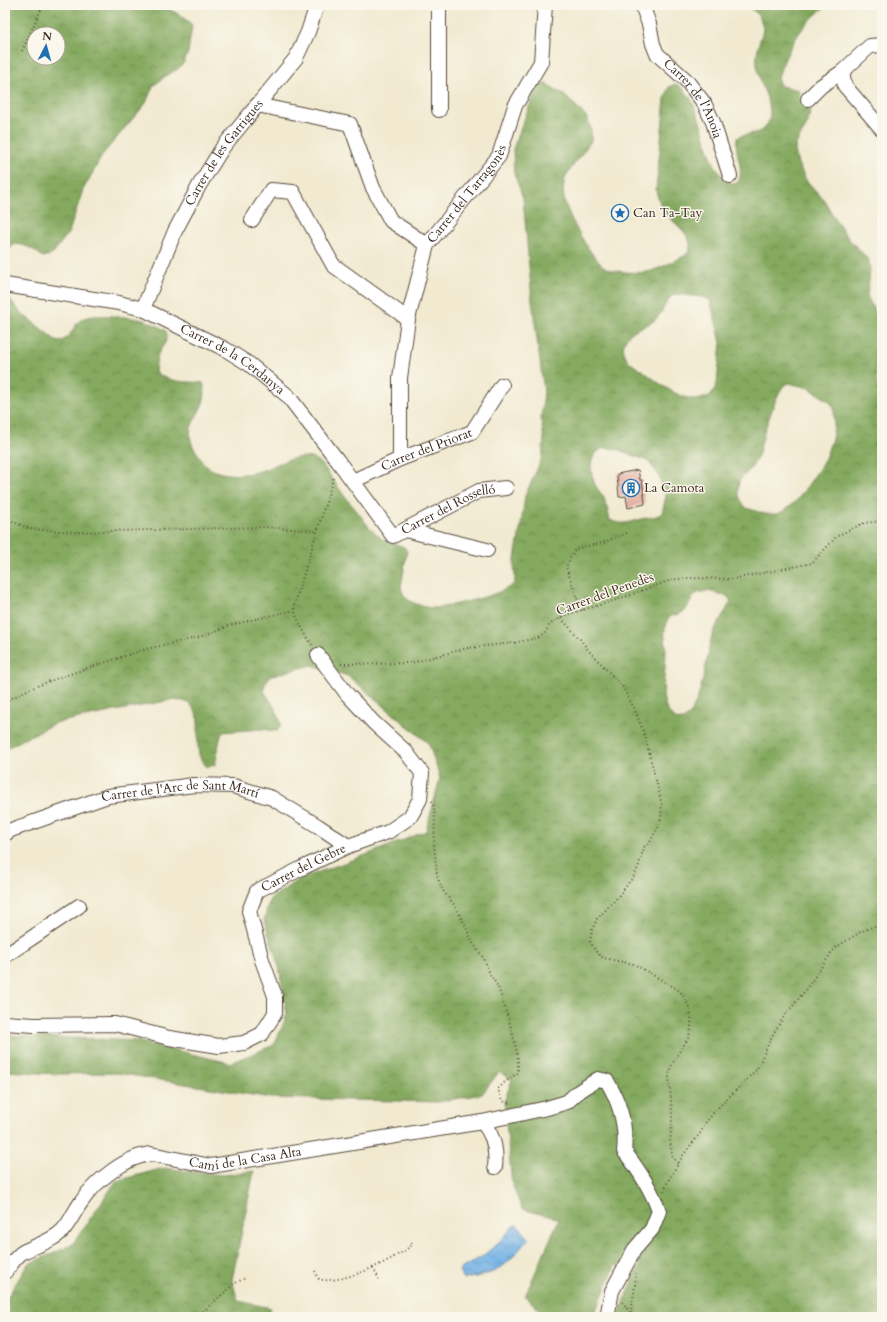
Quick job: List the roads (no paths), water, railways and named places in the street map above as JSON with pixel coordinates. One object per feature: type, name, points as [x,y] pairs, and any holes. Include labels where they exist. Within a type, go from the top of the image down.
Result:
[{"type":"street","name":"Carrer de les Garrigues","points":[[144,309],[175,231],[200,184],[223,147],[296,58],[308,32],[317,5]]},
{"type":"street","points":[[439,5],[439,110]]},
{"type":"street","name":"Carrer del Tarragonès","points":[[400,459],[400,378],[408,319],[427,246],[499,156],[515,106],[541,62],[545,5]]},
{"type":"street","name":"Carrer de l'Anoia","points":[[642,5],[649,24],[656,54],[686,80],[704,103],[730,176]]},
{"type":"street","points":[[808,99],[821,86],[842,72],[870,46],[882,44]]},
{"type":"street","points":[[842,72],[845,86],[882,129]]},
{"type":"street","points":[[257,105],[350,124],[373,188],[391,220],[427,246]]},
{"type":"street","points":[[252,220],[271,190],[292,192],[333,265],[408,319]]},
{"type":"street","name":"Carrer de la Cerdanya","points":[[5,285],[118,303],[144,309],[225,349],[249,364],[288,396],[353,481],[399,533]]},
{"type":"street","name":"Carrer del Priorat","points":[[353,481],[400,459],[472,432],[502,385]]},
{"type":"street","name":"Carrer del Rosselló","points":[[399,533],[479,491],[506,488]]},
{"type":"street","points":[[399,533],[488,550]]},
{"type":"street","name":"Carrer del Gebre","points":[[5,1023],[34,1025],[115,1024],[169,1038],[219,1046],[244,1043],[262,1034],[275,1013],[275,996],[262,960],[249,911],[257,891],[348,846],[388,832],[410,817],[420,799],[422,773],[406,752],[374,723],[347,694],[322,660]]},
{"type":"street","name":"Carrer de l'Arc de Sant Martí","points":[[5,834],[12,830],[108,796],[194,785],[233,786],[272,798],[348,846]]},
{"type":"street","points":[[5,956],[79,906]]},
{"type":"street","name":"Camí de la Casa Alta","points":[[5,1272],[22,1253],[50,1240],[64,1229],[82,1200],[105,1176],[130,1160],[141,1155],[151,1154],[211,1166],[482,1122],[547,1108],[567,1102],[578,1092],[598,1079],[607,1081],[616,1097],[624,1121],[626,1138],[624,1151],[638,1168],[654,1196],[658,1210],[652,1229],[634,1250],[612,1291],[607,1317]]},
{"type":"street","points":[[482,1122],[492,1136],[497,1155],[495,1167]]},
{"type":"water","points":[[516,1224],[529,1238],[512,1258],[492,1272],[463,1279],[459,1270],[483,1256]]},
{"type":"place","name":"Can Ta-Tay","points":[[620,213]]},
{"type":"place","name":"La Camota","points":[[631,488]]}]
